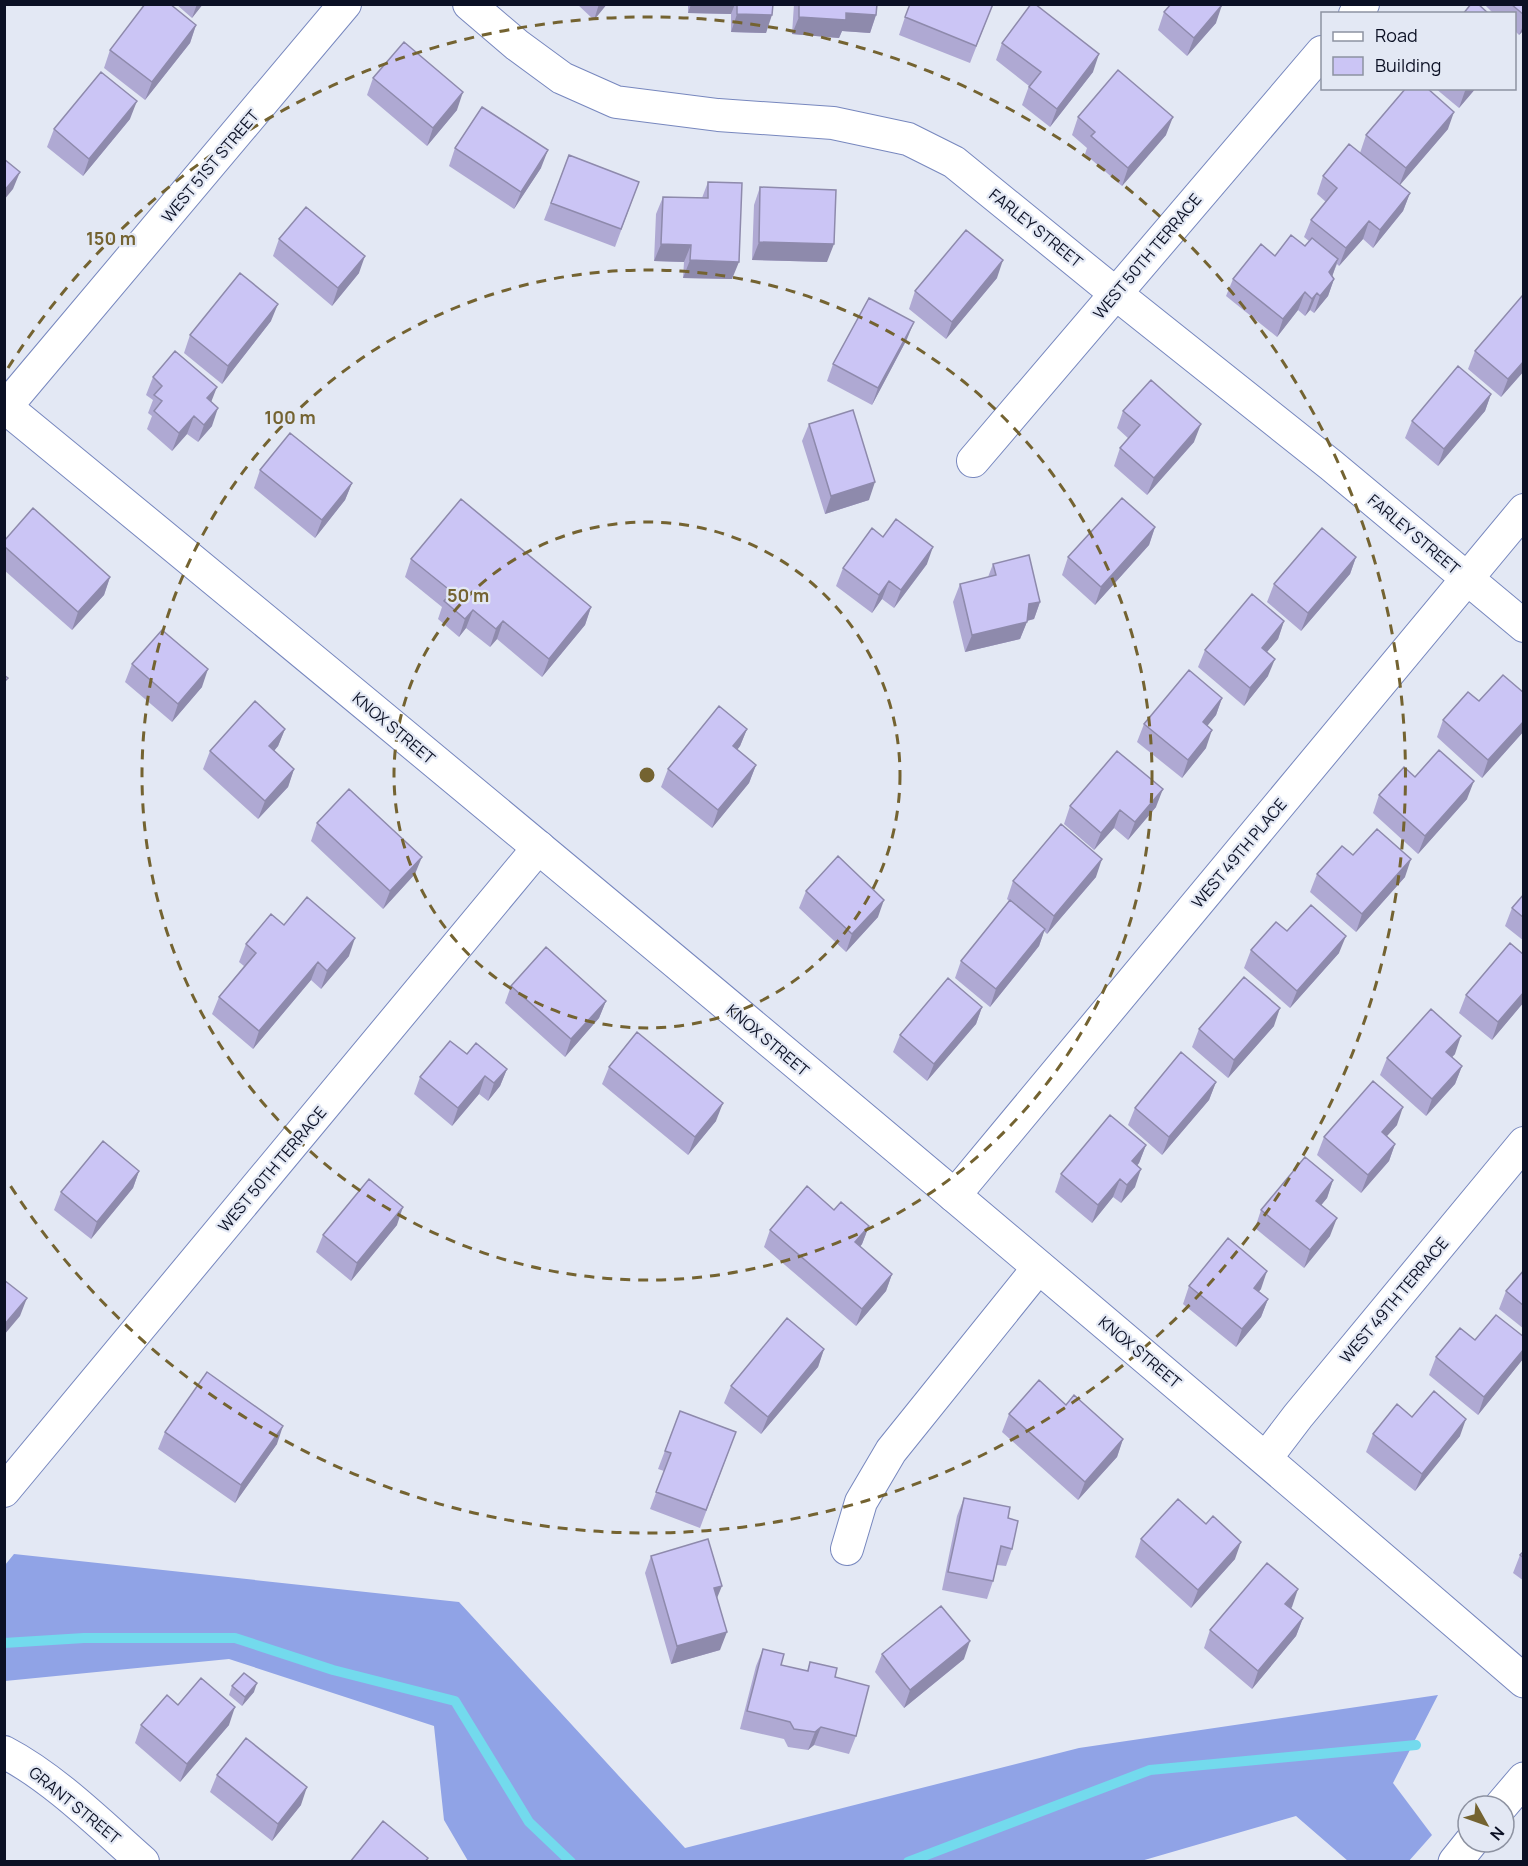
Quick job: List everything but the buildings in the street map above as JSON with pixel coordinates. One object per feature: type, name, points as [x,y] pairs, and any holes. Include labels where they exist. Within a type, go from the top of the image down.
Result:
[{"type":"street","name":"WEST 51ST STREET","points":[[5,408],[345,4]]},
{"type":"street","name":"FARLEY STREET","points":[[469,4],[517,45],[562,78],[616,102],[718,115],[833,123],[908,139],[954,162],[1331,465],[1524,626]]},
{"type":"street","name":"WEST 50TH TERRACE","points":[[973,461],[1321,54]]},
{"type":"street","name":"KNOX STREET","points":[[5,408],[539,848],[1039,1267],[1266,1458],[1524,1681]]},
{"type":"street","name":"WEST 49TH PLACE","points":[[954,1196],[1524,510]]},
{"type":"street","name":"WEST 50TH TERRACE","points":[[4,1491],[539,848]]},
{"type":"street","name":"WEST 49TH TERRACE","points":[[1266,1458],[1298,1416],[1524,1143]]},
{"type":"street","points":[[847,1549],[861,1502],[891,1451],[1039,1267]]},
{"type":"street","name":"GRANT STREET","points":[[4,1752],[20,1760],[60,1791],[143,1862]]},
{"type":"street","points":[[1511,1794],[1524,1779]]},
{"type":"shaded area","points":[[14,1554],[459,1602],[685,1848],[1079,1748],[1438,1695],[1393,1783],[1432,1835],[1408,1862],[1348,1861],[1296,1816],[1141,1861],[468,1861],[444,1820],[434,1726],[229,1659],[5,1681],[5,1565]]},
{"type":"waterway","points":[[4,1643],[84,1638],[235,1638],[333,1670],[455,1701],[529,1822],[571,1862]]},
{"type":"waterway","points":[[908,1862],[1150,1770],[1416,1745]]}]
